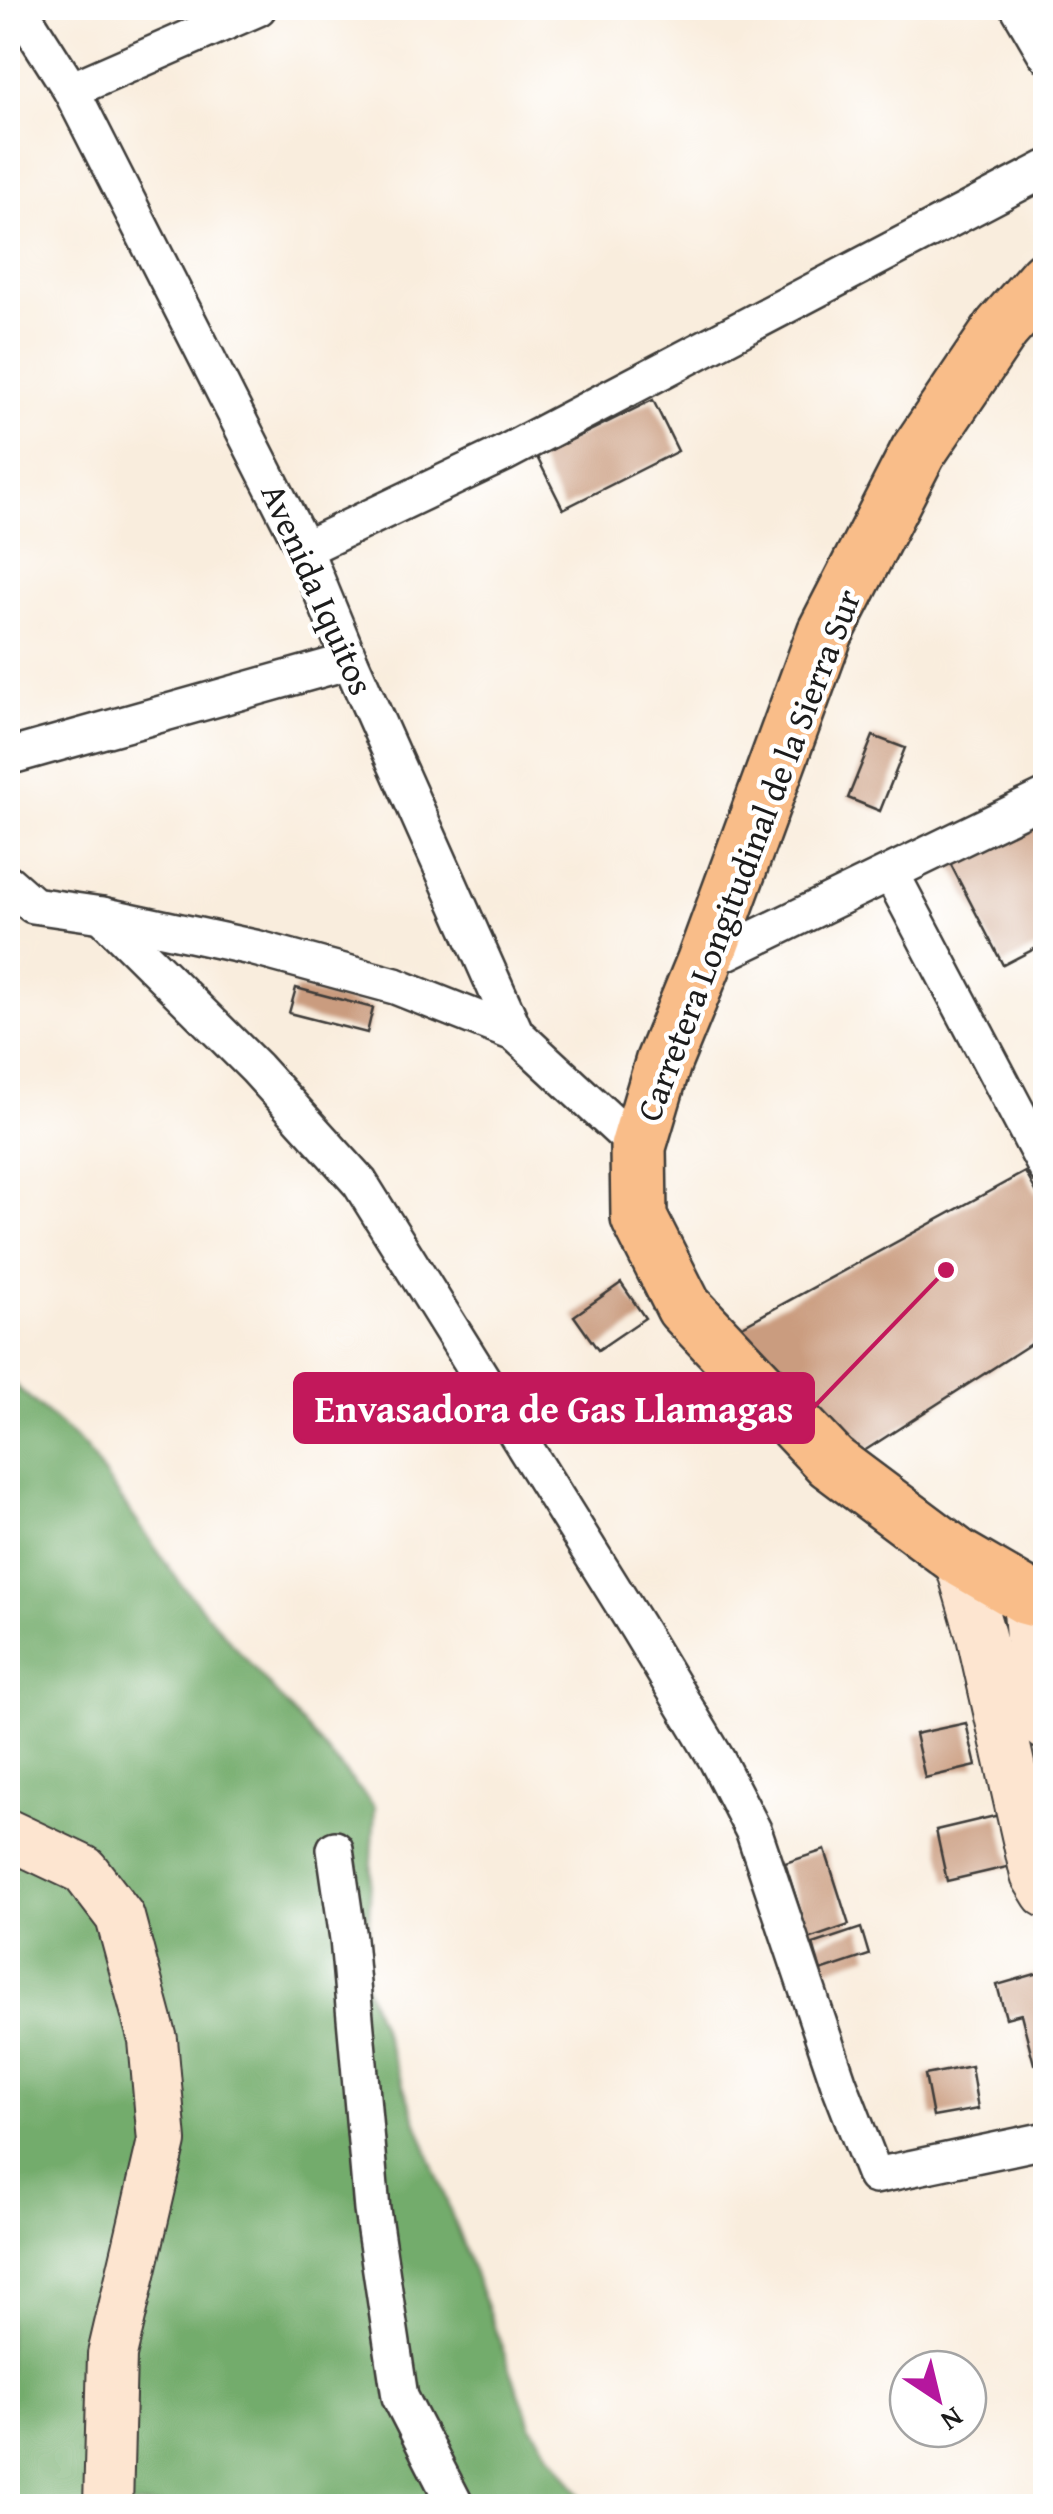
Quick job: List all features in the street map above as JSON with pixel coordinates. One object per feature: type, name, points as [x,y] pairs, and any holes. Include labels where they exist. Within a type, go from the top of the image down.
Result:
[{"type":"highway","name":"Carretera Longitudinal de la Sierra Sur","points":[[1036,1599],[958,1556],[830,1462],[684,1307],[639,1218],[638,1147],[663,1062],[704,963],[825,633],[918,452],[1002,328],[1046,278]]},
{"type":"main road","points":[[958,1556],[981,1636],[1034,1875],[1046,1893]]},
{"type":"main road","points":[[1036,1599],[1032,1664],[1046,1726]]},
{"type":"main road","points":[[8,1834],[84,1870],[120,1917],[153,2040],[162,2141],[112,2355],[108,2506]]},
{"type":"street","name":"Avenida Iquitos","points":[[20,8],[72,90],[304,550],[516,1034],[638,1147]]},
{"type":"street","points":[[72,90],[258,8]]},
{"type":"street","points":[[1019,8],[1046,54]]},
{"type":"street","points":[[304,550],[503,454],[1046,169]]},
{"type":"street","points":[[8,758],[350,662]]},
{"type":"street","points":[[704,963],[1046,797]]},
{"type":"street","points":[[892,875],[1046,1167]]},
{"type":"street","points":[[8,883],[33,905],[102,915],[255,948],[395,986],[516,1034]]},
{"type":"street","points":[[102,915],[256,1068],[360,1183],[636,1627],[717,1760],[754,1832],[838,2082],[874,2176],[1046,2140]]},
{"type":"street","points":[[335,1848],[348,1939],[372,2210],[400,2396],[456,2506]]},
{"type":"green space","points":[[8,1379],[84,1446],[180,1583],[375,1807],[365,1985],[532,2427],[588,2506],[8,2506]]},
{"type":"building","points":[[653,400],[678,451],[563,509],[537,457]]},
{"type":"building","points":[[873,736],[905,748],[880,811],[848,798]]},
{"type":"building","points":[[1037,817],[1046,834],[1046,943],[1003,965],[950,863]]},
{"type":"building","points":[[296,988],[373,1008],[367,1033],[289,1013]]},
{"type":"building","points":[[1025,1172],[1046,1209],[1046,1334],[861,1453],[735,1330]]},
{"type":"building","points":[[621,1283],[645,1318],[598,1350],[574,1316]]},
{"type":"building","points":[[966,1723],[976,1766],[925,1778],[915,1734]]},
{"type":"building","points":[[999,1815],[1011,1866],[947,1881],[936,1830]]},
{"type":"building","points":[[825,1850],[849,1925],[809,1939],[785,1863]]},
{"type":"building","points":[[861,1928],[869,1955],[821,1971],[813,1944]]},
{"type":"building","points":[[1046,1971],[1046,2061],[1034,2064],[1021,2014],[1006,2018],[997,1985]]},
{"type":"building","points":[[971,2066],[978,2109],[933,2117],[925,2075]]},
{"type":"place","name":"Envasadora de Gas Llamagas","points":[[946,1270]]}]
